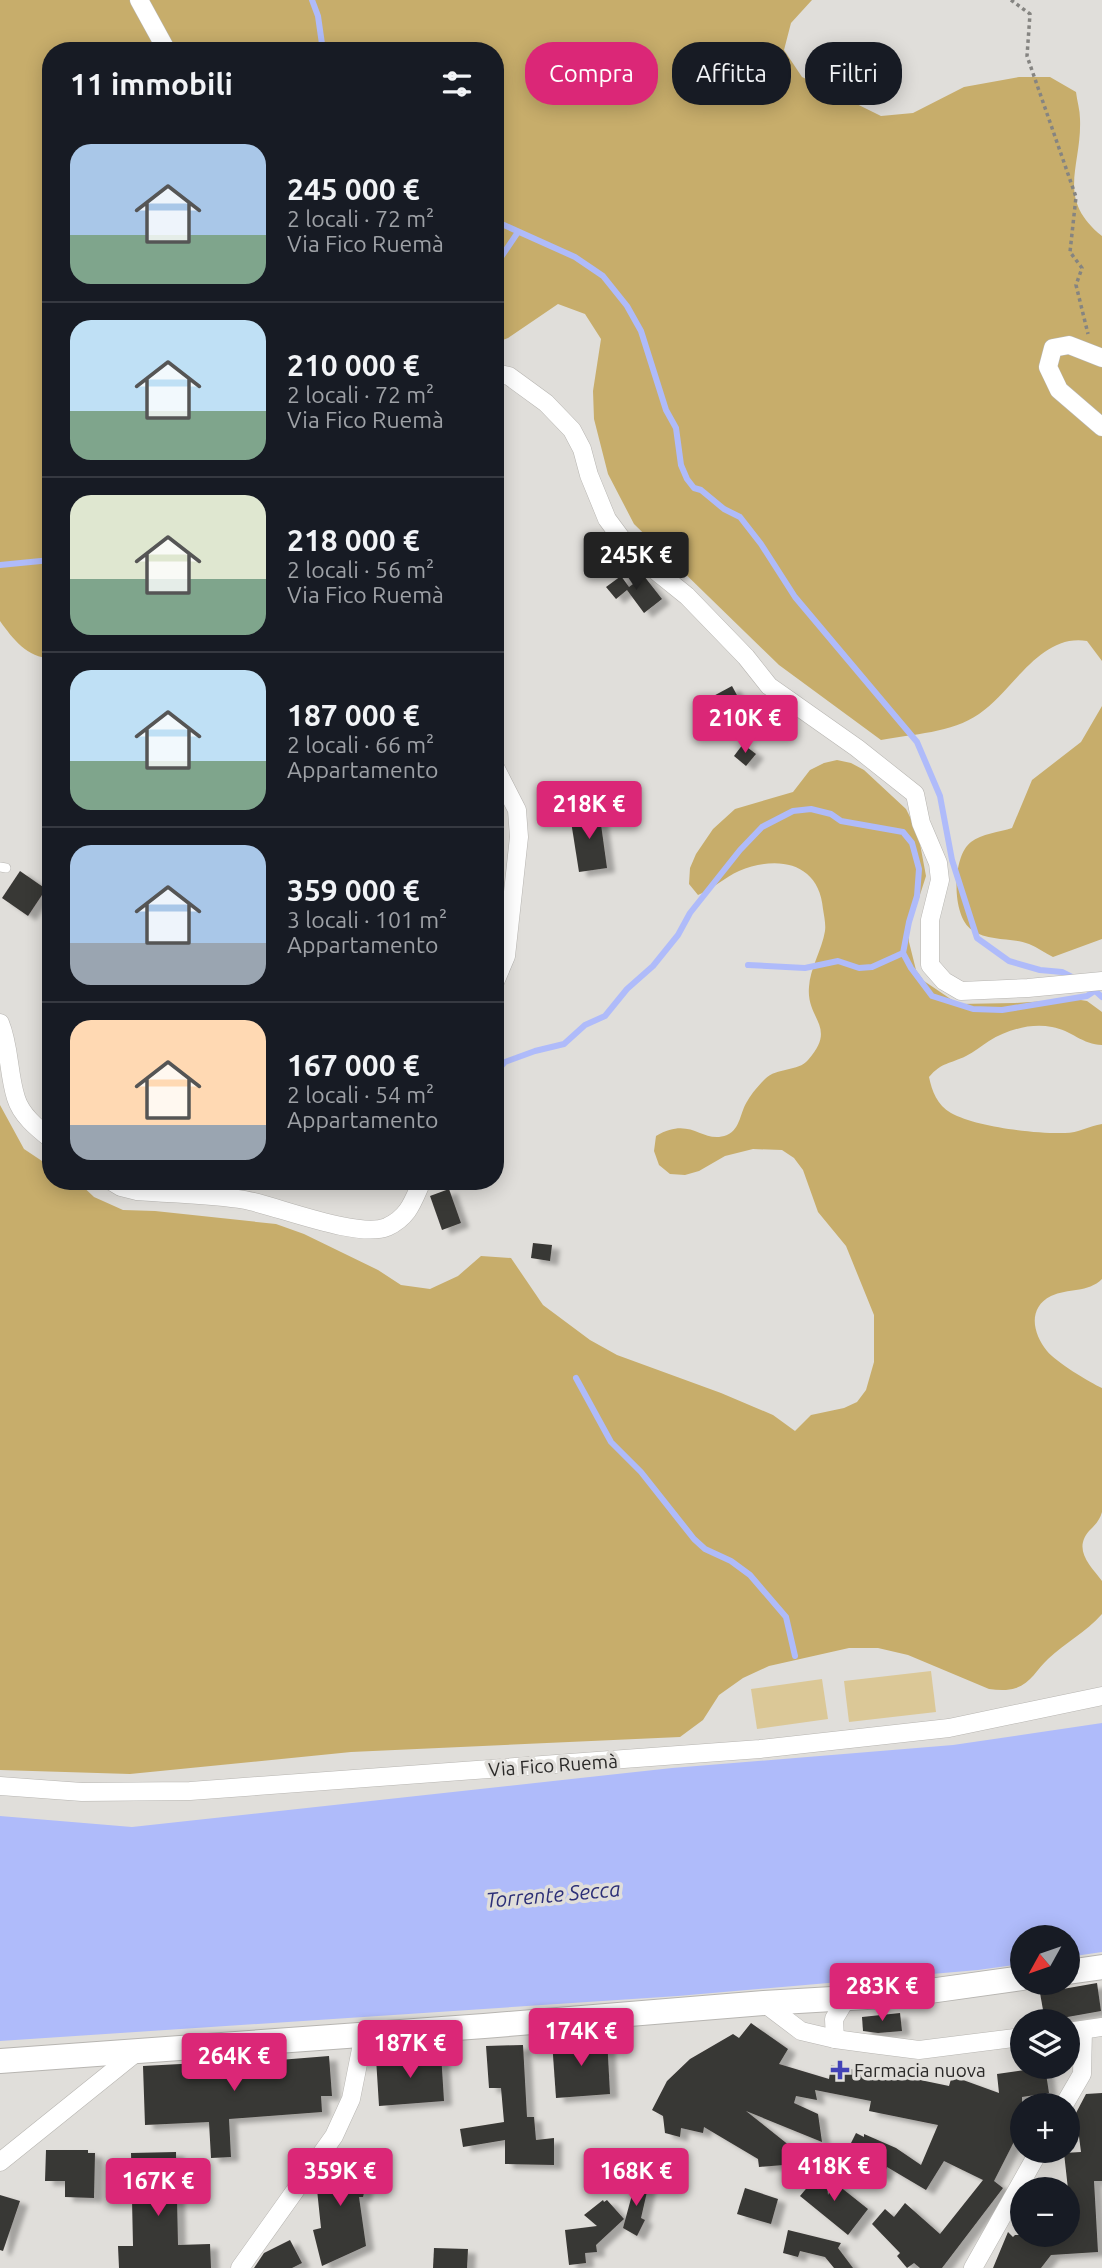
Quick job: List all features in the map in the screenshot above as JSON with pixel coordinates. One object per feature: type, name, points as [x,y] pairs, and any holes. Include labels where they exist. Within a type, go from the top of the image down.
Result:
[{"type":"main road","points":[[1080,1970],[1102,1967]]},
{"type":"main road","points":[[0,2061],[901,1995],[1010,1980]]},
{"type":"street","points":[[139,0],[162,42]]},
{"type":"street","points":[[1098,356],[1069,345],[1053,348],[1048,367],[1059,390],[1102,427]]},
{"type":"street","points":[[504,375],[546,404],[572,430],[582,449],[607,519],[630,550],[687,596],[746,657],[769,686],[857,748],[915,794],[921,824],[938,863],[940,880],[930,920],[930,965],[944,981],[961,991],[1028,988],[1102,980]]},
{"type":"street","points":[[504,785],[517,810],[519,836],[504,961]]},
{"type":"street","points":[[0,1023],[7,1039],[16,1100],[33,1125],[42,1132]]},
{"type":"street","points":[[133,1190],[245,1200],[330,1224],[367,1228],[385,1228],[409,1212],[418,1190]]},
{"type":"street","name":"Via Fico Ruemà","points":[[0,1786],[82,1792],[190,1791],[747,1750],[949,1728],[1102,1696]]},
{"type":"street","points":[[835,2039],[834,2019],[846,1999]]},
{"type":"street","points":[[764,2003],[801,2031],[835,2039],[919,2050],[1010,2039]]},
{"type":"street","points":[[1080,2030],[1102,2027]]},
{"type":"street","points":[[240,2268],[334,2136],[351,2099],[365,2034]]},
{"type":"street","points":[[0,2162],[138,2051]]},
{"type":"street","points":[[973,2268],[1032,2163]]},
{"type":"path","points":[[1011,0],[1030,14],[1027,56],[1076,197],[1070,253],[1082,268],[1076,285],[1098,356]]},
{"type":"shaded area","points":[[0,0],[812,0],[791,23],[786,42],[672,42],[672,105],[791,105],[791,60],[805,78],[805,105],[859,105],[881,116],[913,113],[964,87],[1019,77],[1050,77],[1076,92],[1080,136],[1074,181],[1075,195],[1088,222],[1102,236],[1102,661],[1087,641],[1070,641],[1055,646],[1028,666],[991,704],[968,720],[944,729],[881,740],[779,665],[634,524],[608,474],[594,419],[593,391],[601,339],[585,314],[558,304],[504,340],[504,42],[42,42],[42,657],[28,651],[0,621]]},
{"type":"shaded area","points":[[1102,706],[1102,939],[1053,957],[1029,944],[979,934],[965,923],[957,900],[957,872],[965,849],[980,837],[1012,828],[1032,780],[1081,742]]},
{"type":"shaded area","points":[[837,760],[864,770],[906,809],[918,833],[926,876],[909,929],[909,942],[916,970],[924,981],[958,1004],[1074,999],[1087,1001],[1102,1012],[1102,1045],[1089,1043],[1059,1029],[1027,1027],[996,1037],[966,1056],[942,1066],[929,1077],[942,1106],[951,1113],[975,1122],[1006,1129],[1053,1133],[1074,1132],[1102,1124],[1102,1279],[1091,1286],[1057,1294],[1043,1301],[1035,1314],[1035,1322],[1038,1337],[1051,1356],[1102,1388],[1102,1512],[1084,1538],[1083,1551],[1088,1563],[1102,1581],[1102,1614],[1048,1659],[1026,1683],[1016,1688],[989,1689],[908,1655],[878,1648],[849,1648],[769,1666],[743,1678],[719,1695],[703,1720],[680,1737],[351,1752],[130,1774],[0,1770],[0,1105],[24,1149],[42,1161],[42,1190],[87,1190],[94,1197],[123,1210],[276,1224],[304,1234],[378,1270],[401,1285],[430,1289],[458,1276],[481,1256],[511,1258],[543,1305],[590,1340],[617,1355],[773,1415],[795,1431],[811,1415],[844,1408],[857,1402],[866,1390],[874,1362],[874,1315],[846,1246],[818,1212],[803,1170],[794,1158],[782,1150],[753,1149],[725,1156],[699,1171],[685,1175],[670,1174],[659,1165],[654,1151],[656,1136],[668,1130],[688,1129],[718,1137],[732,1132],[745,1104],[765,1079],[804,1064],[817,1048],[821,1031],[809,998],[809,987],[825,926],[820,893],[814,881],[794,866],[768,864],[739,871],[698,895],[689,884],[690,868],[696,854],[713,829],[735,809],[793,792],[810,770]]},
{"type":"shaded area","points":[[931,1671],[936,1712],[849,1722],[844,1681]]},
{"type":"shaded area","points":[[822,1679],[828,1719],[757,1729],[751,1689]]},
{"type":"water","name":"Torrente Secca","points":[[1102,1723],[1102,1952],[1080,1955],[1080,1925],[1010,1925],[1010,1966],[978,1970],[678,1996],[0,2041],[0,1816],[132,1827],[672,1768],[953,1745]]},
{"type":"building","points":[[621,576],[629,587],[644,576],[662,599],[644,613],[627,590],[616,599],[606,587]]},
{"type":"building","points":[[732,686],[749,717],[724,731],[706,700]]},
{"type":"building","points":[[743,744],[756,754],[746,766],[734,756]]},
{"type":"building","points":[[599,810],[607,868],[579,872],[570,815]]},
{"type":"building","points":[[20,871],[42,886],[42,895],[28,916],[2,898]]},
{"type":"building","points":[[449,1190],[461,1223],[442,1230],[430,1196]]},
{"type":"building","points":[[533,1243],[552,1245],[550,1261],[531,1258]]},
{"type":"building","points":[[1097,1983],[1101,2011],[1080,2015],[1080,2009],[1043,2009],[1040,1995],[1080,1995],[1080,1986]]},
{"type":"building","points":[[900,2013],[902,2031],[863,2031],[862,2017]]},
{"type":"building","points":[[751,2023],[788,2049],[779,2064],[829,2079],[831,2065],[876,2074],[877,2071],[949,2086],[952,2076],[999,2093],[997,2074],[1010,2072],[1010,2079],[1047,2079],[1049,2093],[1010,2093],[1010,2150],[994,2181],[1003,2188],[942,2268],[920,2268],[914,2263],[907,2268],[897,2256],[900,2253],[872,2224],[885,2209],[894,2217],[905,2203],[940,2234],[983,2180],[944,2161],[926,2190],[887,2167],[883,2177],[858,2166],[862,2158],[847,2151],[856,2133],[864,2137],[864,2134],[896,2148],[921,2165],[938,2125],[869,2111],[871,2101],[815,2090],[817,2100],[796,2096],[794,2103],[818,2114],[822,2142],[746,2111],[795,2150],[796,2164],[759,2167],[758,2159],[704,2127],[703,2133],[681,2128],[680,2137],[665,2133],[663,2116],[652,2110],[667,2081],[690,2059],[733,2034],[739,2038]]},
{"type":"building","points":[[607,2038],[610,2094],[556,2098],[552,2041]]},
{"type":"building","points":[[523,2045],[527,2117],[534,2117],[536,2140],[554,2138],[554,2165],[505,2164],[505,2140],[463,2147],[460,2129],[504,2122],[501,2088],[489,2088],[486,2046]]},
{"type":"building","points":[[441,2053],[444,2101],[379,2106],[376,2058]]},
{"type":"building","points":[[329,2056],[332,2096],[321,2096],[322,2112],[229,2119],[231,2157],[211,2158],[209,2122],[145,2125],[143,2066],[218,2062],[218,2065]]},
{"type":"building","points":[[1102,2093],[1102,2181],[1094,2181],[1098,2252],[1051,2255],[1041,2268],[993,2268],[1008,2232],[1010,2247],[1080,2247],[1080,2177],[1067,2177],[1065,2163],[1080,2163],[1080,2105],[1086,2094]]},
{"type":"building","points":[[46,2150],[88,2150],[88,2153],[95,2153],[94,2198],[65,2197],[65,2181],[45,2181]]},
{"type":"building","points":[[176,2152],[178,2245],[210,2244],[211,2268],[119,2268],[118,2246],[133,2246],[131,2153]]},
{"type":"building","points":[[348,2153],[349,2157],[363,2156],[365,2189],[363,2197],[359,2197],[366,2246],[322,2266],[313,2230],[321,2228],[316,2180],[334,2155]]},
{"type":"building","points":[[825,2166],[828,2195],[834,2182],[868,2209],[848,2235],[800,2196]]},
{"type":"building","points":[[636,2180],[649,2183],[641,2218],[645,2220],[637,2236],[623,2228]]},
{"type":"building","points":[[745,2188],[778,2199],[771,2224],[737,2214]]},
{"type":"building","points":[[0,2195],[20,2201],[3,2251],[0,2250]]},
{"type":"building","points":[[603,2200],[607,2200],[624,2219],[596,2245],[597,2252],[585,2253],[586,2263],[569,2265],[565,2230],[597,2226],[584,2215]]},
{"type":"building","points":[[788,2230],[841,2243],[838,2248],[853,2268],[834,2268],[825,2257],[800,2251],[798,2257],[783,2253]]},
{"type":"building","points":[[290,2240],[302,2263],[292,2268],[254,2268],[264,2253]]},
{"type":"building","points":[[434,2248],[468,2249],[467,2268],[433,2268]]},
{"type":"waterway","points":[[312,0],[318,16],[322,42]]},
{"type":"waterway","points":[[504,225],[575,257],[603,276],[627,306],[641,331],[666,410],[676,428],[681,465],[687,479],[694,488],[740,517],[795,597],[917,742],[940,796],[952,860],[977,938],[1009,961],[1040,970],[1062,972],[1076,979]]},
{"type":"waterway","points":[[504,253],[518,232]]},
{"type":"waterway","points":[[0,565],[42,561]]},
{"type":"waterway","points":[[504,1063],[535,1051],[564,1044],[585,1025],[605,1016],[627,989],[653,966],[678,935],[690,913],[740,850],[762,827],[793,811],[811,809],[831,814],[841,821],[903,832],[912,843],[919,869],[917,896],[903,953],[932,996],[973,1009],[1002,1010],[1087,996],[1096,990]]},
{"type":"waterway","points":[[748,965],[805,968],[838,961],[859,968],[872,967],[903,953]]},
{"type":"waterway","points":[[1091,987],[1102,997]]},
{"type":"waterway","points":[[576,1378],[611,1442],[641,1472],[694,1539],[705,1549],[731,1561],[750,1575],[786,1617],[795,1656]]},
{"type":"place","name":"Farmacia nuova","points":[[840,2070]]}]
